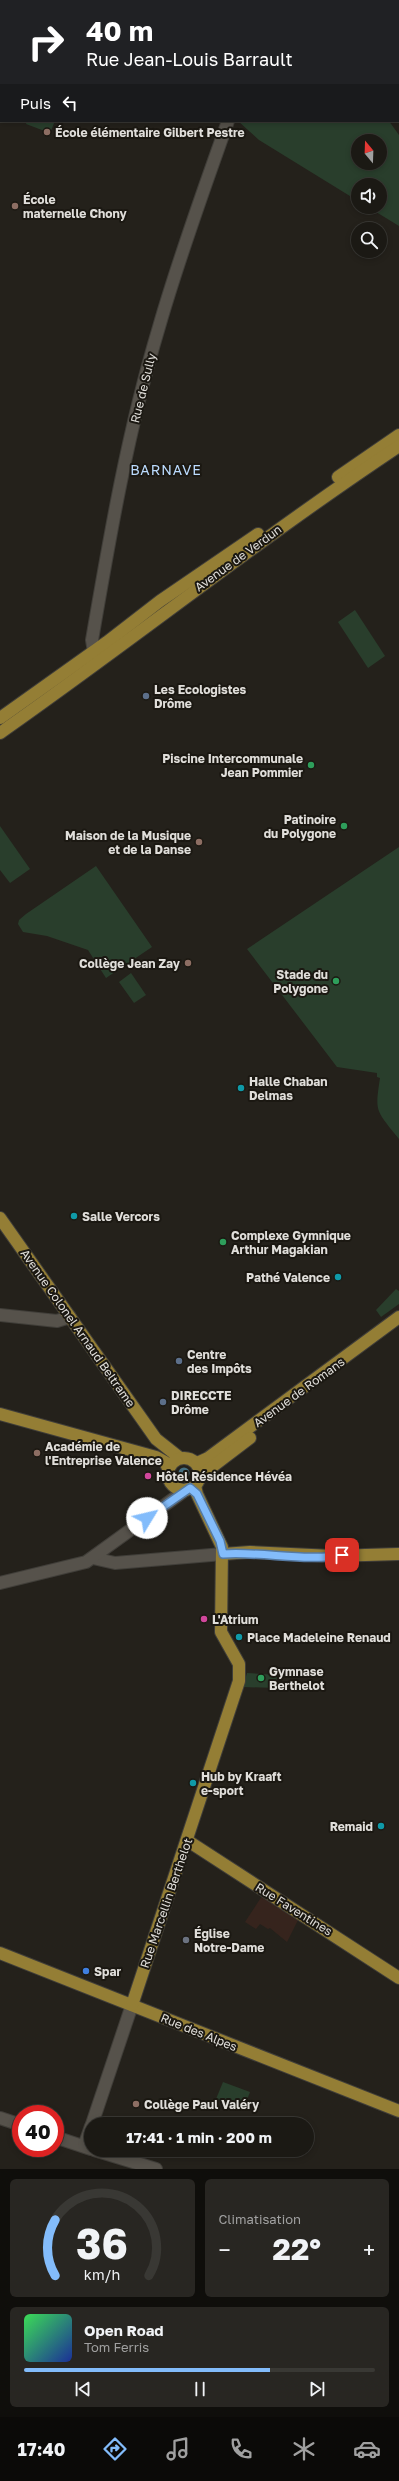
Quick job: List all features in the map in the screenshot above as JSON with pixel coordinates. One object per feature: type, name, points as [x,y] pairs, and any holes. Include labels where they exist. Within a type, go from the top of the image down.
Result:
[{"type":"main road","name":"Avenue de Verdun","points":[[0,718],[94,652],[160,601],[399,435]]},
{"type":"main road","name":"Avenue de Verdun","points":[[0,734],[120,648],[167,609],[336,488],[399,446]]},
{"type":"main road","name":"Avenue Colonel Arnaud Beltrame","points":[[0,1218],[156,1439],[180,1458]]},
{"type":"main road","name":"Avenue de Romans","points":[[197,1463],[208,1458],[276,1409],[399,1317]]},
{"type":"main road","name":"Avenue de Romans","points":[[194,1487],[399,1327]]},
{"type":"main road","points":[[0,1414],[156,1458],[164,1462],[169,1470]]},
{"type":"main road","points":[[156,1439],[156,1458]]},
{"type":"main road","points":[[180,1458],[189,1458],[197,1463],[194,1487],[174,1486],[169,1478],[169,1470],[173,1462],[180,1458]]},
{"type":"main road","name":"Rue Marcellin Berthelot","points":[[132,2005],[188,1841],[238,1681],[239,1664],[221,1632],[223,1554],[220,1541],[194,1487]]},
{"type":"main road","points":[[223,1554],[250,1552],[332,1556],[399,1554]]},
{"type":"main road","name":"Rue Faventines","points":[[188,1841],[399,1978]]},
{"type":"main road","name":"Rue des Alpes","points":[[0,1953],[399,2111]]},
{"type":"street","name":"Rue de Sully","points":[[94,652],[92,640],[119,487],[147,371],[158,328],[227,126]]},
{"type":"street","name":"Avenue de Verdun","points":[[80,676],[91,662],[94,652]]},
{"type":"street","points":[[0,1315],[57,1321],[70,1317]]},
{"type":"street","name":"Avenue de Romans","points":[[0,1583],[75,1566],[93,1558],[194,1487]]},
{"type":"street","points":[[93,1558],[109,1563],[123,1563],[223,1554]]},
{"type":"street","name":"Rue Marcellin Berthelot","points":[[94,2117],[132,2005]]},
{"type":"street","points":[[0,2118],[12,2123]]},
{"type":"street","points":[[64,2140],[84,2146]]},
{"type":"street","points":[[118,2157],[156,2169]]},
{"type":"shaded area","points":[[262,1896],[298,1920],[287,1942],[270,1928],[268,1929],[260,1924],[256,1929],[245,1922]]},
{"type":"green space","points":[[27,122],[55,122],[50,133],[26,124]]},
{"type":"green space","points":[[239,122],[390,122],[399,135],[399,226],[379,214],[387,214],[387,178],[351,178],[351,197],[259,140]]},
{"type":"green space","points":[[355,610],[385,656],[368,668],[338,622]]},
{"type":"green space","points":[[0,826],[30,869],[10,883],[0,870]]},
{"type":"green space","name":"Stade du Polygone","points":[[399,847],[399,1139],[385,1122],[377,1104],[380,1078],[377,1077],[377,1073],[337,1067],[247,949]]},
{"type":"green space","points":[[96,866],[152,947],[106,978],[88,950],[47,936],[23,932],[18,924],[19,920],[26,914]]},
{"type":"green space","points":[[131,973],[146,995],[134,1003],[119,982]]},
{"type":"green space","points":[[396,1289],[399,1291],[399,1304],[381,1317],[376,1310]]},
{"type":"green space","name":"Gymnase Berthelot","points":[[247,1673],[277,1675],[276,1688],[243,1687]]},
{"type":"green space","points":[[223,2082],[250,2092],[243,2110],[216,2099]]},
{"type":"water","points":[[182,1468],[186,1468],[188,1469],[188,1477],[182,1478],[179,1475],[179,1471]]},
{"type":"place","name":"École élémentaire Gilbert Pestre","points":[[47,132]]},
{"type":"place","name":"École maternelle Chony","points":[[15,206]]},
{"type":"place","name":"Les Ecologistes Drôme","points":[[146,696]]},
{"type":"place","name":"Piscine Intercommunale Jean Pommier","points":[[311,765]]},
{"type":"place","name":"Patinoire du Polygone","points":[[344,826]]},
{"type":"place","name":"Maison de la Musique et de la Danse","points":[[199,842]]},
{"type":"place","name":"Collège Jean Zay","points":[[188,963]]},
{"type":"place","name":"Stade du Polygone","points":[[336,981]]},
{"type":"place","name":"Halle Chaban Delmas","points":[[241,1088]]},
{"type":"place","name":"Salle Vercors","points":[[74,1216]]},
{"type":"place","name":"Complexe Gymnique Arthur Magakian","points":[[223,1242]]},
{"type":"place","name":"Pathé Valence","points":[[338,1277]]},
{"type":"place","name":"Centre des Impôts","points":[[179,1361]]},
{"type":"place","name":"DIRECCTE Drôme","points":[[163,1402]]},
{"type":"place","name":"Académie de l'Entreprise Valence","points":[[37,1453]]},
{"type":"place","name":"Hôtel Résidence Hévéa","points":[[148,1476]]},
{"type":"place","name":"L'Atrium","points":[[204,1619]]},
{"type":"place","name":"Place Madeleine Renaud","points":[[239,1637]]},
{"type":"place","name":"Gymnase Berthelot","points":[[261,1678]]},
{"type":"place","name":"Hub by Kraaft e-sport","points":[[193,1783]]},
{"type":"place","name":"Remaid","points":[[381,1826]]},
{"type":"place","name":"Église Notre-Dame","points":[[186,1940]]},
{"type":"place","name":"Spar","points":[[86,1971]]},
{"type":"place","name":"Collège Paul Valéry","points":[[136,2104]]},
{"type":"district","name":"BARNAVE","points":[[166,469]]},
{"type":"route","points":[[147,1518],[190,1488],[197,1494],[220,1541],[223,1554],[250,1552],[310,1556],[342,1555]]}]
